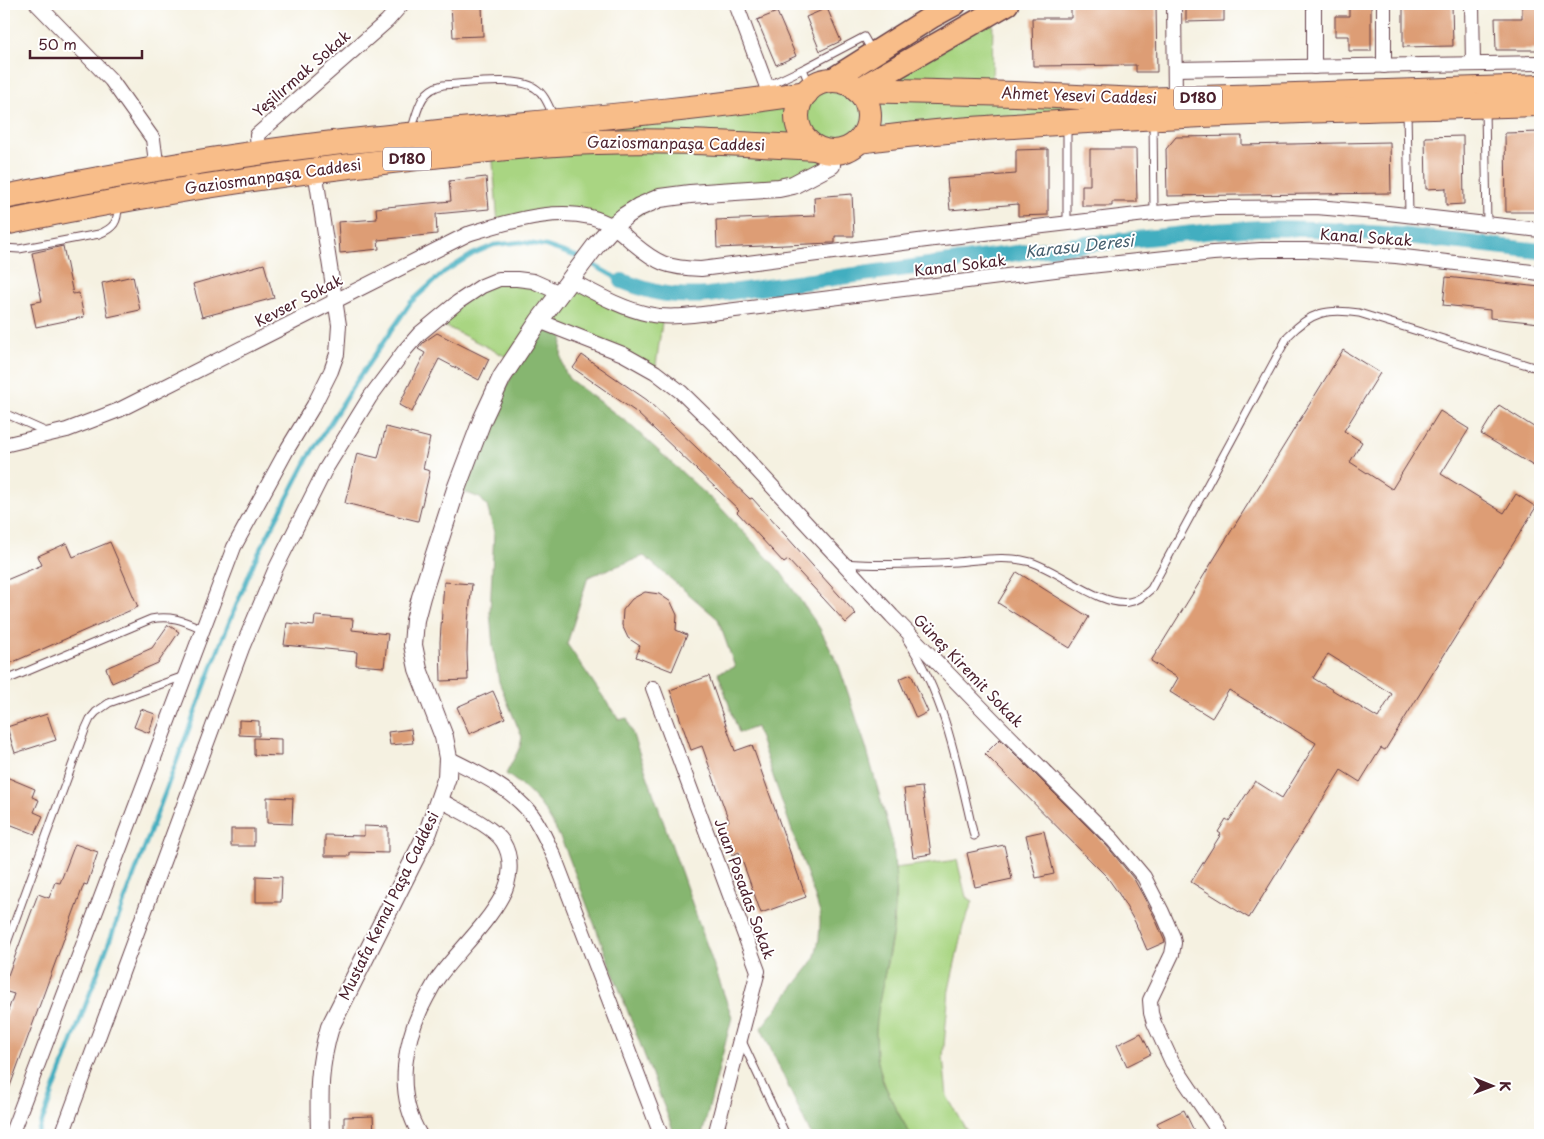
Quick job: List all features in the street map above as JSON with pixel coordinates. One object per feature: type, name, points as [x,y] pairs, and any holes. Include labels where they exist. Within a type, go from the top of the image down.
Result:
[{"type":"highway","name":"Gaziosmanpaşa Caddesi","points":[[4,197],[258,153],[326,144],[556,122],[769,92],[812,82],[844,82],[857,90]]},
{"type":"highway","points":[[812,82],[799,105],[797,118],[802,136],[822,150]]},
{"type":"highway","name":"Ahmet Yesevi Caddesi","points":[[857,90],[1175,99],[1540,88]]},
{"type":"highway","points":[[857,90],[865,101],[868,115],[866,129],[859,141]]},
{"type":"highway","name":"Ahmet Yesevi Caddesi","points":[[859,141],[906,135],[1153,117],[1540,104]]},
{"type":"highway","name":"Gaziosmanpaşa Caddesi","points":[[4,223],[260,177],[556,144],[698,142],[846,150],[859,141]]},
{"type":"main road","name":"Gaziosmanpaşa Caddesi","points":[[812,82],[874,53],[955,4]]},
{"type":"main road","points":[[857,90],[1008,4]]},
{"type":"street","points":[[37,4],[111,80],[153,139],[157,170]]},
{"type":"street","name":"Yeşilırmak Sokak","points":[[258,153],[257,135],[387,21],[402,4]]},
{"type":"street","points":[[736,4],[769,92]]},
{"type":"street","points":[[1174,4],[1175,99]]},
{"type":"street","points":[[1314,4],[1314,67]]},
{"type":"street","points":[[1384,4],[1384,66]]},
{"type":"street","points":[[1472,4],[1473,64]]},
{"type":"street","points":[[1175,69],[1540,63]]},
{"type":"street","name":"Mustafa Kemal Paşa Caddesi","points":[[320,1135],[319,1080],[324,1045],[330,1027],[428,832],[447,777],[448,758],[444,737],[418,669],[413,644],[415,620],[453,498],[483,418],[502,377],[539,321],[612,226],[639,207],[660,198],[779,188],[793,185],[830,164],[822,150]]},
{"type":"street","points":[[11,1135],[234,547],[288,448],[314,405],[338,354],[339,325],[315,170]]},
{"type":"street","name":"Kevser Sokak","points":[[4,445],[67,430],[119,410],[459,238],[498,224],[554,214],[596,218],[612,226],[659,262],[671,267],[702,269],[934,238],[1154,213],[1216,208],[1316,207],[1540,230]]},
{"type":"street","name":"Kanal Sokak","points":[[62,1135],[242,648],[274,570],[325,470],[370,397],[419,334],[458,302],[482,286],[499,279],[569,281],[624,307],[650,314],[675,316],[1071,268],[1261,250],[1306,250],[1396,256],[1540,273]]},
{"type":"street","name":"Güneş Kiremit Sokak","points":[[539,321],[623,354],[655,372],[681,392],[721,431],[892,616],[1113,840],[1144,877],[1162,912],[1174,942],[1172,954],[1150,1000],[1151,1017],[1172,1062],[1221,1135]]},
{"type":"street","name":"Juan Posadas Sokak","points":[[653,688],[758,971],[716,1135]]},
{"type":"street","points":[[448,758],[492,781],[510,793],[533,816],[544,835],[554,856],[661,1135]]},
{"type":"street","points":[[420,1135],[414,1126],[405,1094],[406,1052],[411,1033],[439,977],[492,912],[502,896],[510,874],[510,862],[507,851],[502,841],[493,831],[440,800]]},
{"type":"lane","points":[[812,82],[864,37],[874,53]]},
{"type":"lane","points":[[409,136],[421,100],[434,87],[443,85],[526,83],[536,88],[544,96],[556,122]]},
{"type":"lane","points":[[1485,106],[1487,224]]},
{"type":"lane","points":[[1407,108],[1409,216]]},
{"type":"lane","points":[[1153,117],[1154,213]]},
{"type":"lane","points":[[1067,122],[1067,223]]},
{"type":"lane","points":[[4,248],[19,249],[98,234],[109,230],[118,216],[118,201]]},
{"type":"lane","points":[[842,562],[890,564],[941,563],[995,558],[1014,559],[1048,568],[1097,596],[1115,603],[1129,602],[1139,599],[1151,589],[1288,336],[1308,318],[1323,312],[1340,310],[1359,313],[1540,369]]},
{"type":"lane","points":[[4,413],[51,434]]},
{"type":"lane","points":[[892,616],[923,666],[940,707],[953,747],[974,836]]},
{"type":"lane","points":[[4,681],[151,619],[164,617],[180,619],[203,629]]},
{"type":"lane","points":[[4,951],[90,719],[109,703],[186,675]]},
{"type":"lane","points":[[740,1037],[786,1135]]},
{"type":"green space","points":[[993,12],[992,93],[1087,98],[1087,121],[853,146],[838,152],[831,165],[793,185],[690,194],[613,226],[596,218],[498,224],[492,150],[616,141],[616,116],[811,88],[826,82],[836,82],[852,86]]},
{"type":"green space","points":[[499,279],[560,293],[570,280],[663,316],[655,372],[540,321],[513,360],[435,321]]},
{"type":"green space","points":[[539,321],[564,331],[561,356],[563,367],[569,379],[628,423],[720,507],[780,571],[819,627],[839,666],[866,747],[893,844],[896,881],[893,930],[879,1003],[876,1031],[877,1057],[883,1082],[911,1135],[811,1135],[761,1028],[811,964],[819,939],[820,913],[756,727],[739,733],[718,673],[735,667],[718,619],[644,556],[588,577],[567,644],[619,720],[627,718],[732,1017],[702,1135],[675,1135],[566,850],[555,827],[542,807],[527,790],[506,774],[520,747],[522,737],[499,682],[493,647],[490,612],[494,532],[487,506],[480,498],[456,489]]},
{"type":"green space","points":[[957,860],[966,897],[973,901],[963,926],[949,990],[943,1057],[947,1096],[969,1135],[911,1135],[895,1107],[882,1078],[875,1042],[880,994],[894,922],[895,868]]},
{"type":"building","points":[[451,4],[482,4],[483,36],[453,37]]},
{"type":"building","points":[[1071,4],[1156,4],[1157,72],[1136,72],[1136,65],[1033,66],[1032,18],[1071,18]]},
{"type":"building","points":[[1186,4],[1224,4],[1224,21],[1186,22]]},
{"type":"building","points":[[1349,4],[1371,4],[1371,51],[1349,51],[1349,36],[1335,36],[1335,16],[1349,16]]},
{"type":"building","points":[[1403,4],[1452,4],[1453,46],[1403,47]]},
{"type":"building","points":[[1522,4],[1540,4],[1540,50],[1496,50],[1495,18],[1522,18]]},
{"type":"building","points":[[827,8],[841,41],[820,51],[806,17]]},
{"type":"building","points":[[777,12],[796,56],[776,65],[757,20]]},
{"type":"building","points":[[1540,132],[1540,212],[1506,212],[1505,133]]},
{"type":"building","points":[[1242,136],[1242,145],[1390,142],[1391,193],[1167,196],[1166,149],[1176,137]]},
{"type":"building","points":[[1463,136],[1464,204],[1446,205],[1446,188],[1426,189],[1425,137]]},
{"type":"building","points":[[1048,149],[1048,215],[1018,216],[1018,204],[950,210],[947,179],[1016,174],[1016,150]]},
{"type":"building","points":[[1090,149],[1136,149],[1137,202],[1112,202],[1112,206],[1082,206],[1082,185],[1090,185]]},
{"type":"building","points":[[486,177],[489,209],[436,214],[437,234],[378,240],[379,249],[340,253],[338,222],[377,219],[376,208],[451,201],[449,181]]},
{"type":"building","points":[[852,194],[854,236],[835,236],[835,243],[717,248],[716,220],[815,216],[814,197]]},
{"type":"building","points":[[63,246],[73,294],[79,293],[84,317],[36,327],[31,303],[42,301],[32,253]]},
{"type":"building","points":[[264,264],[274,298],[202,317],[193,284]]},
{"type":"building","points":[[133,276],[140,310],[108,317],[102,283]]},
{"type":"building","points":[[1446,277],[1540,287],[1540,323],[1490,318],[1490,310],[1443,305]]},
{"type":"building","points":[[437,333],[489,359],[479,380],[439,359],[412,412],[399,405],[425,353],[418,349]]},
{"type":"building","points":[[1343,350],[1380,373],[1344,431],[1362,442],[1350,462],[1392,489],[1440,411],[1469,429],[1441,474],[1504,513],[1516,494],[1536,507],[1385,750],[1381,748],[1360,782],[1341,770],[1249,918],[1191,882],[1221,834],[1218,832],[1226,819],[1229,821],[1255,781],[1282,798],[1316,743],[1229,690],[1212,718],[1170,692],[1178,678],[1151,661]],"holes":[[[1328,654],[1392,694],[1378,718],[1313,678]]]},
{"type":"building","points":[[582,355],[647,400],[750,499],[752,498],[856,614],[846,623],[788,560],[784,563],[737,512],[739,510],[636,412],[573,368]]},
{"type":"building","points":[[1499,405],[1540,431],[1540,470],[1481,434]]},
{"type":"building","points":[[386,427],[430,438],[423,469],[430,471],[418,521],[345,503],[357,453],[378,458]]},
{"type":"building","points":[[110,542],[138,607],[4,666],[4,581],[42,565],[38,556],[67,543],[73,557]]},
{"type":"building","points":[[1017,572],[1089,617],[1070,648],[998,603]]},
{"type":"building","points":[[444,582],[472,584],[468,622],[468,680],[441,681],[440,642]]},
{"type":"building","points":[[645,592],[659,594],[671,602],[677,615],[676,630],[687,635],[672,671],[636,657],[640,646],[628,638],[622,625],[623,610],[632,599]]},
{"type":"building","points":[[315,616],[353,619],[352,630],[388,634],[384,667],[356,665],[357,652],[284,645],[287,623],[314,626]]},
{"type":"building","points":[[168,625],[179,632],[158,663],[112,683],[106,668],[152,648]]},
{"type":"building","points":[[911,674],[928,712],[916,718],[899,679]]},
{"type":"building","points":[[709,676],[735,751],[752,745],[806,897],[761,913],[739,852],[732,855],[721,824],[729,821],[702,746],[691,750],[670,690]]},
{"type":"building","points":[[493,691],[505,718],[469,734],[457,707]]},
{"type":"building","points":[[141,709],[155,714],[149,733],[134,727]]},
{"type":"building","points":[[47,714],[56,740],[15,753],[7,727]]},
{"type":"building","points":[[239,720],[259,721],[259,736],[239,735]]},
{"type":"building","points":[[411,729],[413,743],[390,745],[388,732]]},
{"type":"building","points":[[254,738],[281,739],[281,756],[254,755]]},
{"type":"building","points":[[1000,739],[1107,846],[1134,879],[1154,916],[1165,942],[1147,950],[1135,922],[1107,877],[985,754]]},
{"type":"building","points":[[4,776],[35,789],[32,797],[39,800],[34,812],[43,816],[35,834],[4,822]]},
{"type":"building","points":[[922,787],[931,854],[913,857],[904,789]]},
{"type":"building","points":[[267,797],[293,798],[292,824],[267,823]]},
{"type":"building","points":[[364,826],[388,827],[388,853],[350,852],[350,856],[325,856],[325,835],[364,836]]},
{"type":"building","points":[[231,829],[254,829],[254,846],[231,846]]},
{"type":"building","points":[[1044,831],[1054,874],[1036,878],[1026,835]]},
{"type":"building","points":[[75,844],[98,852],[87,885],[84,884],[5,1100],[4,1022],[14,994],[4,991],[4,986],[38,894],[49,898],[55,882],[60,883]]},
{"type":"building","points":[[1004,845],[1012,879],[975,887],[967,853]]},
{"type":"building","points":[[256,876],[282,877],[281,902],[256,902]]},
{"type":"building","points":[[1141,1033],[1151,1054],[1127,1066],[1117,1045]]},
{"type":"building","points":[[1184,1110],[1196,1135],[1163,1135],[1157,1123]]},
{"type":"building","points":[[373,1116],[374,1135],[344,1135],[344,1117]]},
{"type":"waterway","name":"Karasu Deresi","points":[[622,281],[664,294],[708,295],[1068,246],[1261,228],[1312,229],[1398,235],[1540,251]]},
{"type":"waterway","points":[[37,1135],[222,640],[255,560],[308,458],[354,385],[411,302],[444,272],[473,254],[494,245],[521,242],[546,246],[581,258]]},
{"type":"waterway","points":[[588,262],[622,281]]}]
